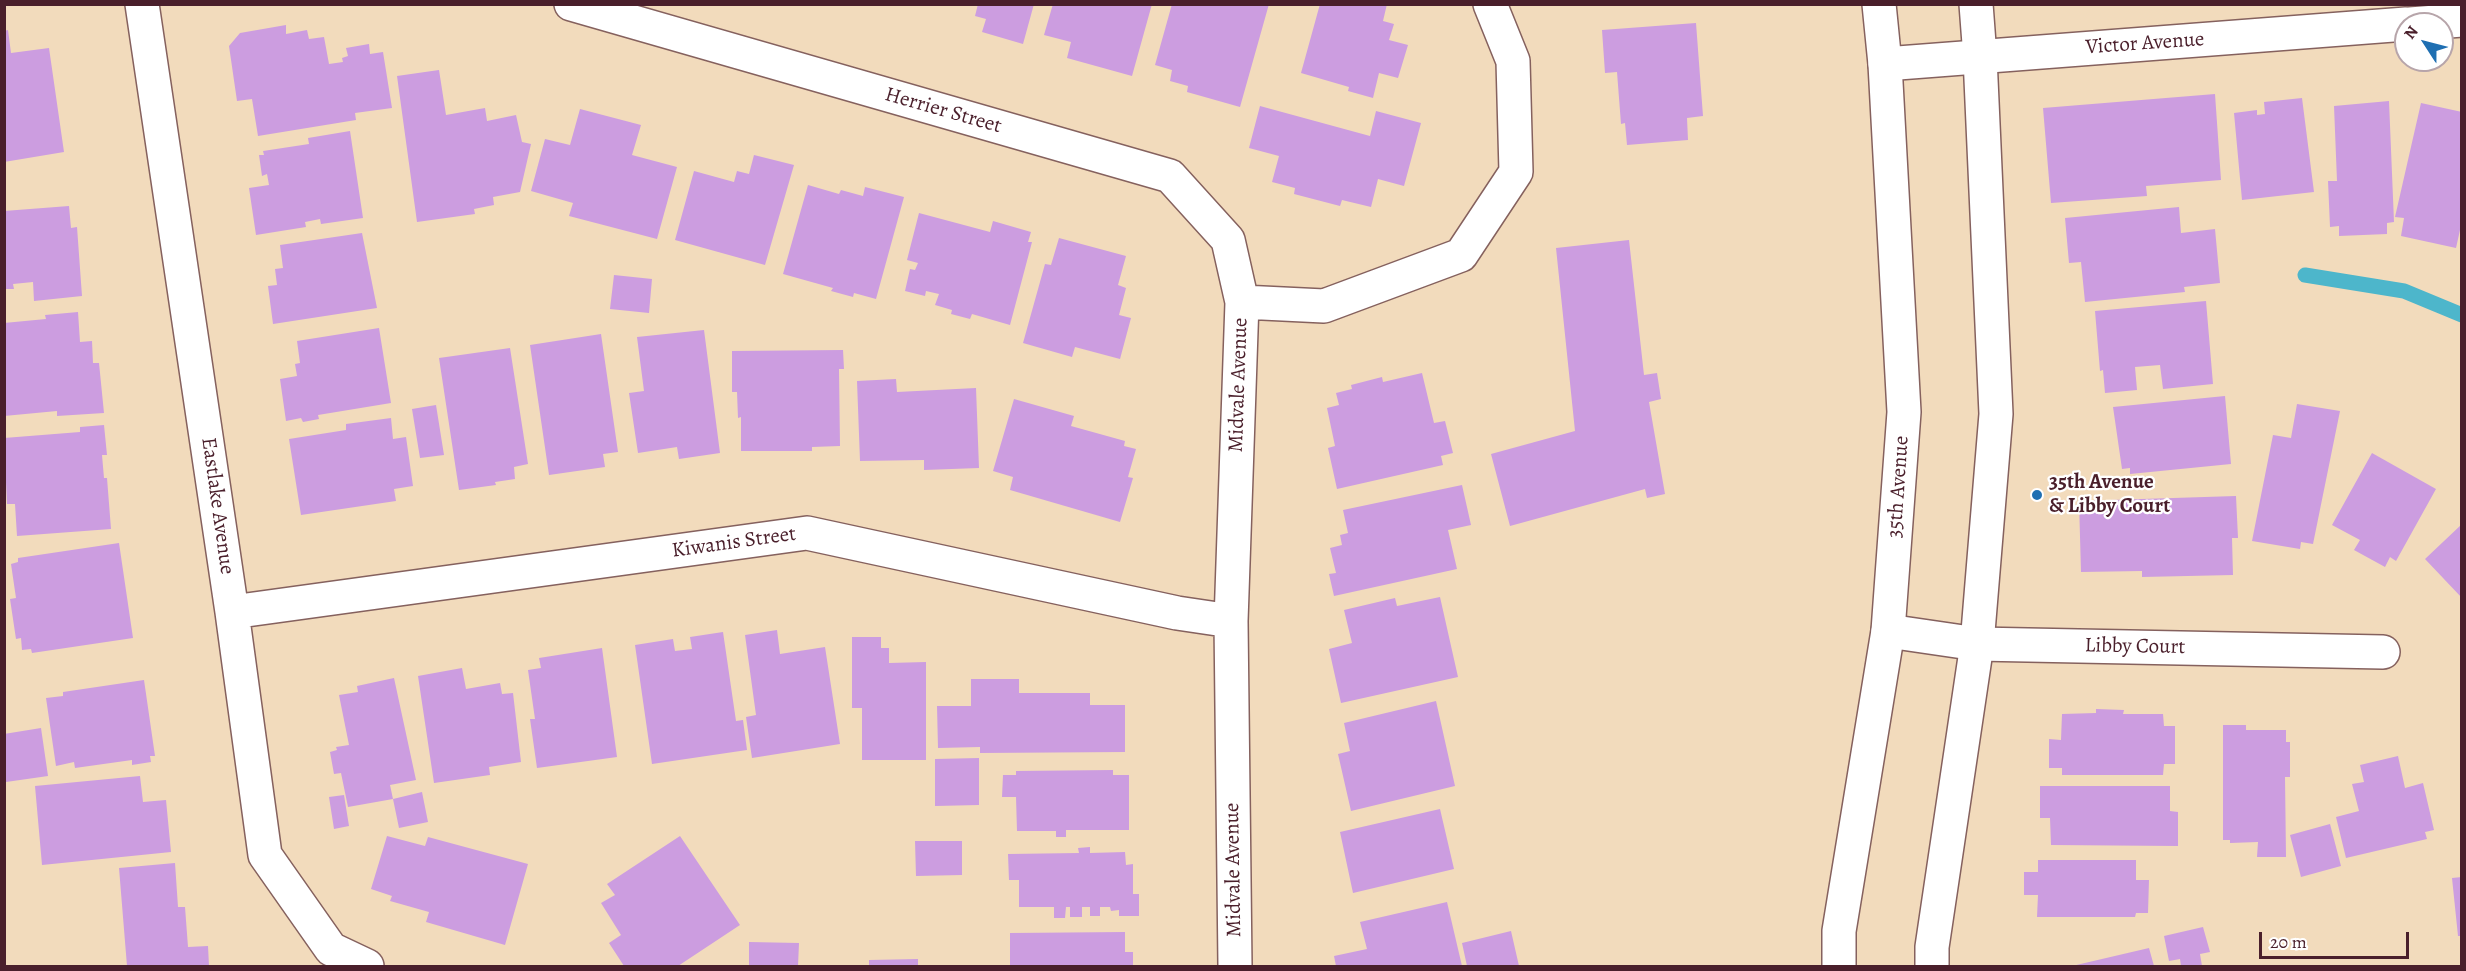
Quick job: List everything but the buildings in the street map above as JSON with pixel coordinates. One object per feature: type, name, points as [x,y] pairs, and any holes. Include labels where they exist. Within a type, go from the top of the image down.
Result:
[{"type":"street","name":"Eastlake Avenue","points":[[142,4],[232,612],[265,855],[331,949],[367,966]]},
{"type":"street","name":"Herrier Street","points":[[571,4],[1170,176],[1228,240],[1242,302]]},
{"type":"street","name":"Midvale Avenue","points":[[1235,966],[1231,621],[1242,302],[1324,306],[1461,255],[1516,172],[1513,61],[1490,4]]},
{"type":"street","name":"35th Avenue","points":[[1839,966],[1839,931],[1888,632],[1904,412],[1880,4]]},
{"type":"street","points":[[1932,966],[1932,947],[1977,644],[1996,414],[1976,4]]},
{"type":"street","name":"Victor Avenue","points":[[1885,64],[2394,25]]},
{"type":"street","name":"Kiwanis Street","points":[[232,612],[807,533],[1166,611],[1231,621]]},
{"type":"street","name":"Libby Court","points":[[1888,632],[1977,644],[2383,652]]},
{"type":"waterway","points":[[2305,275],[2404,291],[2462,315]]},
{"type":"place","name":"35th Avenue & Libby Court","points":[[2037,495]]}]
